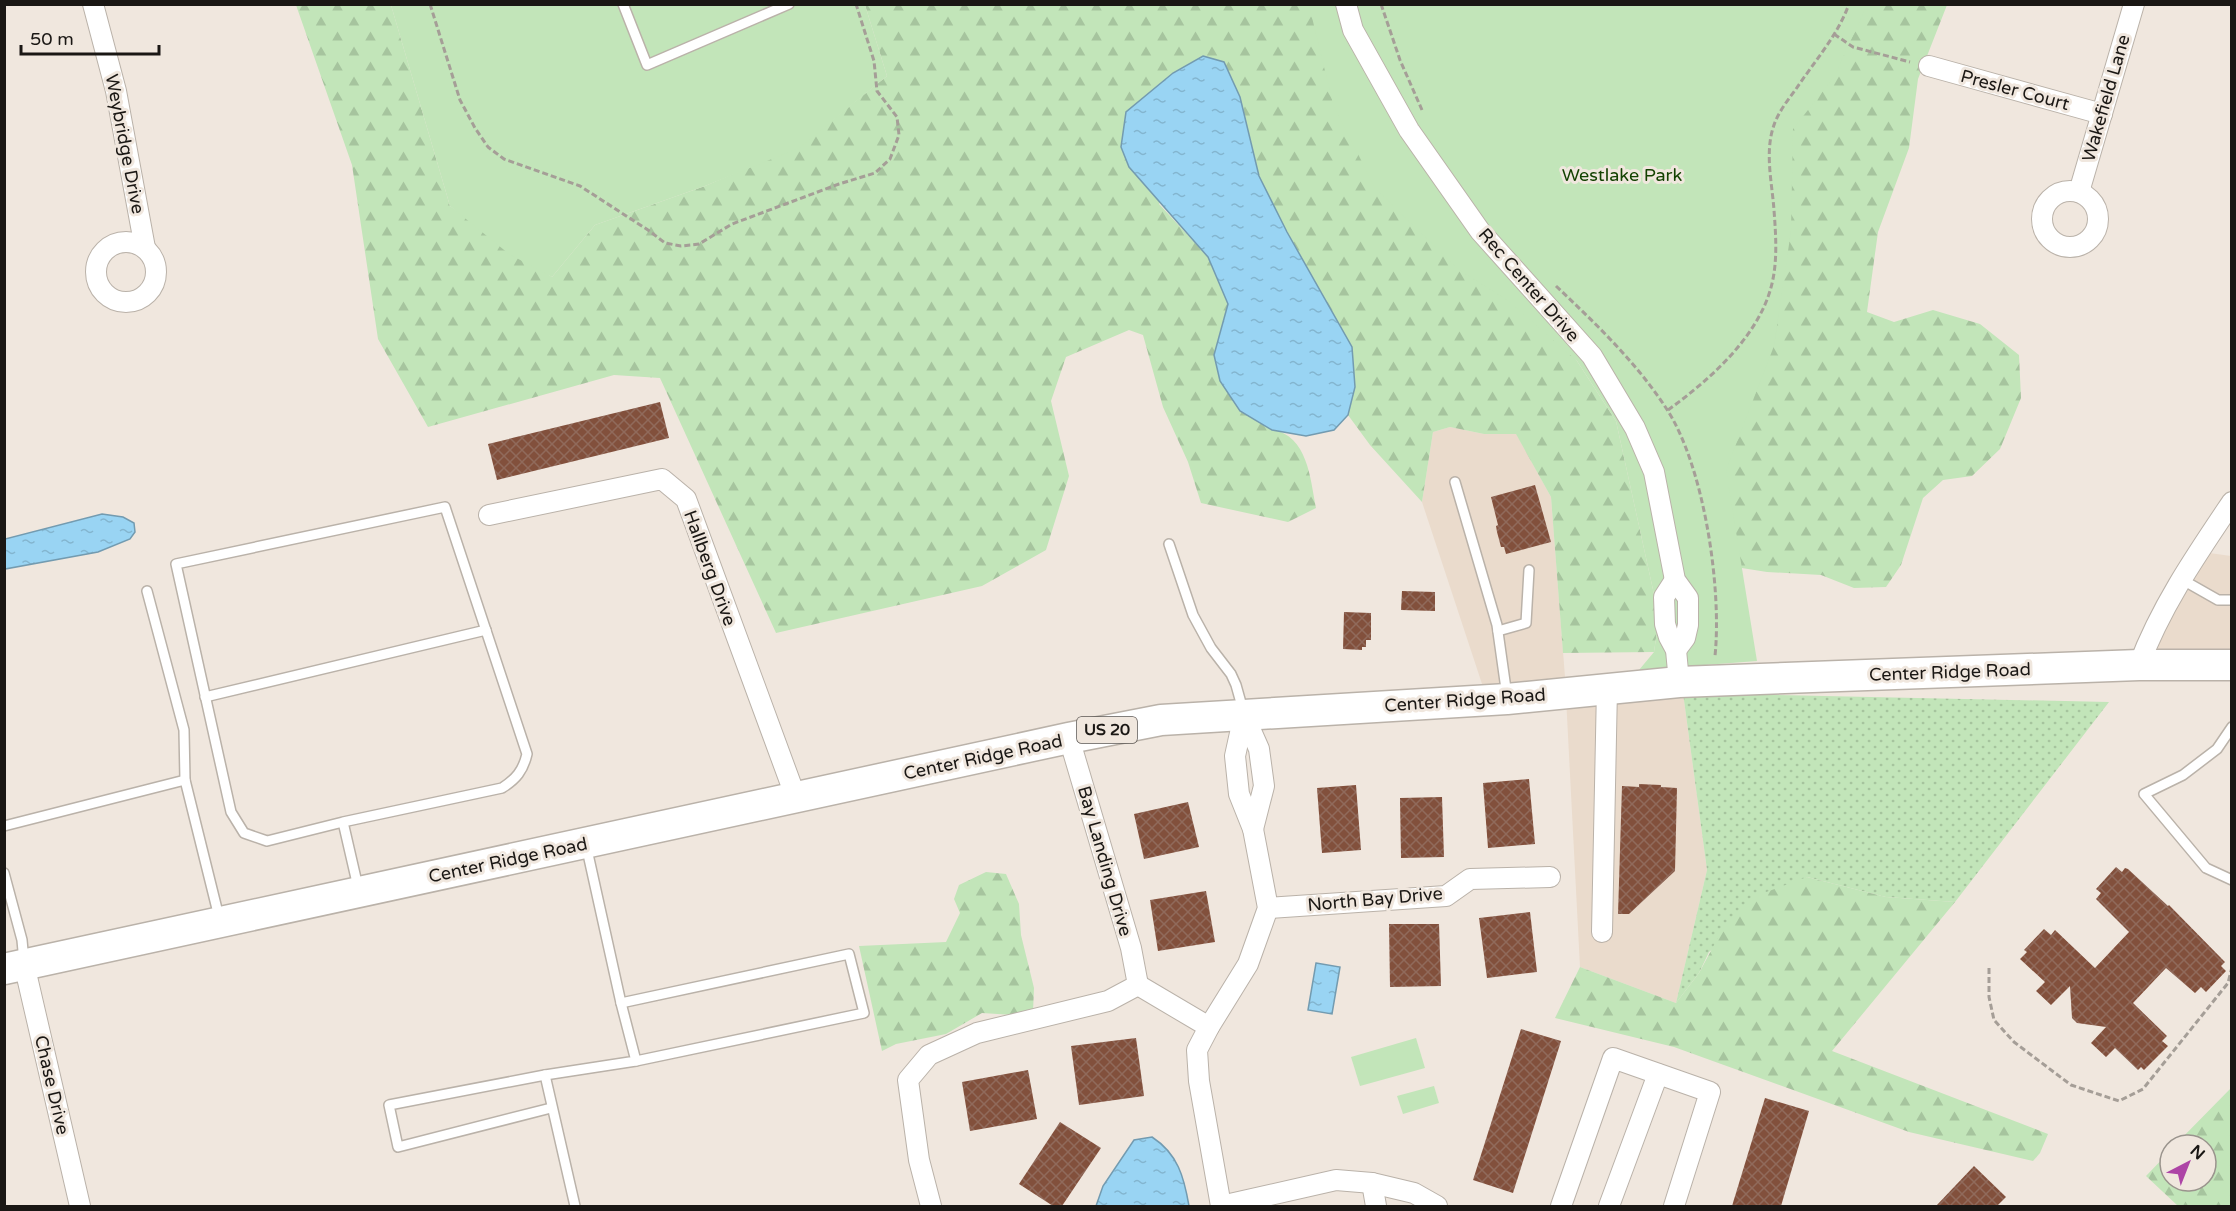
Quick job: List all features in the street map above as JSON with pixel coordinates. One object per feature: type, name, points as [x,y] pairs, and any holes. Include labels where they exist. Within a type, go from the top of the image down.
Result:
[{"type":"main road","name":"Center Ridge Road","points":[[14,967],[1161,720],[1507,699],[1679,682],[2139,665],[2232,665]]},
{"type":"street","name":"Weybridge Drive","points":[[93,4],[116,90],[146,248]]},
{"type":"street","name":"Rec Center Drive","points":[[1346,4],[1353,30],[1409,130],[1480,231],[1592,356],[1635,428],[1654,472],[1675,580],[1664,597],[1665,624],[1676,650],[1679,682]]},
{"type":"street","name":"Wakefield Lane","points":[[2079,192],[2134,4]]},
{"type":"street","name":"Presler Court","points":[[1929,66],[2102,114]]},
{"type":"street","name":"Hallberg Drive","points":[[489,515],[662,479],[686,499],[796,798]]},
{"type":"street","points":[[2139,665],[2148,640],[2181,579],[2232,502]]},
{"type":"street","points":[[1602,932],[1607,688]]},
{"type":"street","points":[[1244,715],[1258,749],[1264,786],[1253,829],[1268,908],[1248,964],[1197,1050],[1198,1071],[1221,1206],[1336,1180],[1372,1183],[1414,1193],[1437,1206]]},
{"type":"street","name":"Bay Landing Drive","points":[[1069,738],[1131,948],[1138,985]]},
{"type":"street","name":"North Bay Drive","points":[[1268,908],[1446,896],[1470,879],[1550,877]]},
{"type":"street","name":"Chase Drive","points":[[14,967],[80,1206]]},
{"type":"street","points":[[931,1206],[919,1160],[908,1080],[928,1055],[977,1033],[1108,1001],[1138,985],[1209,1027]]},
{"type":"street","points":[[1562,1206],[1613,1058],[1710,1092],[1674,1206]]},
{"type":"street","points":[[1609,1206],[1658,1074]]},
{"type":"street","points":[[1372,1183],[1376,1206]]},
{"type":"lane","points":[[623,4],[647,64],[789,4]]},
{"type":"lane","points":[[1455,482],[1498,630],[1507,699]]},
{"type":"lane","points":[[445,507],[527,754],[524,768],[514,781],[502,788],[343,822],[267,841],[244,833],[231,812],[205,697],[176,564],[445,507]]},
{"type":"lane","points":[[1169,544],[1193,615],[1211,648],[1231,674],[1244,715]]},
{"type":"lane","points":[[1498,630],[1526,623],[1529,570]]},
{"type":"lane","points":[[2181,579],[2218,600],[2232,600]]},
{"type":"lane","points":[[147,591],[184,730],[185,780],[220,922]]},
{"type":"lane","points":[[205,697],[486,630]]},
{"type":"lane","points":[[2232,727],[2217,749],[2183,775],[2144,794],[2206,868],[2232,880]]},
{"type":"lane","points":[[4,826],[185,780]]},
{"type":"lane","points":[[343,822],[359,892]]},
{"type":"lane","points":[[585,843],[636,1061]]},
{"type":"lane","points":[[4,873],[22,940],[14,967]]},
{"type":"lane","points":[[551,1108],[398,1147],[389,1105],[545,1075],[636,1061],[864,1012],[849,954],[621,1003]]},
{"type":"lane","points":[[545,1075],[575,1206]]},
{"type":"path","points":[[430,4],[460,100],[474,128],[488,147],[504,159],[580,186],[665,243],[681,246],[699,244],[732,224],[875,173],[890,159],[899,135],[897,117],[878,91],[874,61],[856,4]]},
{"type":"path","points":[[1668,410],[1694,391],[1722,365],[1747,334],[1765,305],[1773,281],[1776,255],[1770,161],[1773,128],[1790,98],[1834,34],[1849,4]]},
{"type":"path","points":[[1834,34],[1853,47],[1929,66]]},
{"type":"path","points":[[1989,968],[1989,997],[1994,1020],[2014,1042],[2071,1085],[2119,1101],[2143,1089],[2228,983],[2232,967]]},
{"type":"shaded area","points":[[1450,427],[1484,434],[1516,433],[1551,497],[1565,677],[1485,693],[1422,502],[1433,432]]},
{"type":"shaded area","points":[[2188,550],[2231,556],[2231,659],[2136,648]]},
{"type":"shaded area","points":[[1683,693],[1707,870],[1676,1003],[1580,967],[1566,697]]},
{"type":"green space","points":[[296,5],[391,5],[450,206],[552,277],[595,225],[705,186],[801,145],[887,76],[865,5],[1312,5],[1577,361],[1616,421],[1659,617],[1654,652],[1563,653],[1551,497],[1516,434],[1484,434],[1450,427],[1433,432],[1422,502],[1370,445],[1348,415],[1355,387],[1352,347],[1287,232],[1259,176],[1240,97],[1224,62],[1159,204],[1208,257],[1228,304],[1214,355],[1272,429],[1284,433],[1300,449],[1309,471],[1316,508],[1288,522],[1201,503],[1188,462],[1163,407],[1143,335],[1129,330],[1066,357],[1051,401],[1069,476],[1046,550],[982,586],[776,633],[660,378],[614,375],[428,427],[378,339],[352,165]]},
{"type":"green space","points":[[391,5],[865,5],[887,76],[799,148],[705,186],[595,225],[552,277],[509,254],[450,206]]},
{"type":"green space","name":"Westlake Park","points":[[1309,5],[1867,5],[1834,77],[1793,129],[1791,231],[1774,346],[1726,470],[1757,661],[1639,670],[1654,652],[1659,617],[1616,421],[1577,361],[1507,300],[1459,270],[1375,188],[1333,104]]},
{"type":"green space","points":[[1396,5],[1947,5],[1918,79],[1909,148],[1878,232],[1867,312],[1894,322],[1933,310],[1980,324],[2019,355],[2021,398],[2000,449],[1972,476],[1943,480],[1923,498],[1901,565],[1886,587],[1854,588],[1821,575],[1767,572],[1729,566]]},
{"type":"green space","points":[[1683,693],[2109,702],[1955,902],[1886,897],[1807,877],[1709,952],[1699,973],[1676,1003],[1707,870]]},
{"type":"green space","points":[[986,872],[1006,874],[1019,904],[1021,935],[1034,988],[1033,1012],[1013,1015],[982,1013],[946,1034],[896,1044],[882,1051],[859,946],[946,942],[960,913],[954,899],[959,885]]},
{"type":"green space","points":[[1807,877],[1886,897],[1955,902],[1832,1051],[2048,1134],[2040,1153],[2033,1161],[1909,1132],[1674,1047],[1555,1018],[1580,967],[1676,1003],[1699,973],[1721,932],[1750,898]]},
{"type":"green space","points":[[1416,1038],[1425,1068],[1360,1086],[1351,1057]]},
{"type":"green space","points":[[1434,1086],[1439,1103],[1403,1114],[1397,1096]]},
{"type":"green space","points":[[2231,1088],[2231,1206],[2178,1206],[2164,1193],[2218,1193],[2218,1133],[2187,1133]]},
{"type":"green space","points":[[2158,1164],[2158,1187],[2146,1176]]},
{"type":"water","points":[[1203,56],[1224,62],[1240,97],[1259,176],[1287,232],[1352,347],[1355,387],[1348,415],[1334,430],[1306,436],[1272,430],[1240,411],[1220,381],[1214,355],[1228,304],[1208,257],[1129,167],[1121,147],[1126,112],[1173,73]]},
{"type":"water","points":[[102,514],[123,517],[134,523],[135,532],[130,539],[98,552],[5,569],[5,539]]},
{"type":"water","points":[[1316,963],[1340,967],[1332,1014],[1308,1010]]},
{"type":"water","points":[[1152,1137],[1174,1159],[1185,1185],[1189,1206],[1096,1206],[1103,1186],[1134,1140]]},
{"type":"building","points":[[660,402],[669,438],[497,480],[488,444]]},
{"type":"building","points":[[1535,485],[1551,542],[1506,554],[1504,547],[1501,547],[1497,532],[1496,526],[1498,525],[1491,497]]},
{"type":"building","points":[[1402,591],[1435,592],[1435,611],[1401,610]]},
{"type":"building","points":[[1344,612],[1371,613],[1371,640],[1366,640],[1366,647],[1362,647],[1362,650],[1343,649]]},
{"type":"building","points":[[1529,779],[1535,844],[1488,848],[1483,783]]},
{"type":"building","points":[[1639,784],[1677,788],[1675,871],[1629,914],[1618,914],[1622,786],[1639,787]]},
{"type":"building","points":[[1356,785],[1361,850],[1322,853],[1317,788]]},
{"type":"building","points":[[1442,797],[1444,857],[1401,858],[1400,798]]},
{"type":"building","points":[[1188,802],[1199,847],[1144,859],[1134,814]]},
{"type":"building","points":[[2116,867],[2122,872],[2125,868],[2128,869],[2169,905],[2225,962],[2221,966],[2226,971],[2206,992],[2201,987],[2195,993],[2166,968],[2133,1003],[2167,1036],[2162,1041],[2168,1046],[2144,1070],[2141,1067],[2138,1070],[2115,1048],[2106,1057],[2091,1043],[2106,1027],[2077,1023],[2072,1018],[2070,986],[2051,1005],[2036,991],[2045,982],[2020,959],[2027,952],[2024,950],[2044,929],[2051,935],[2055,930],[2095,968],[2129,932],[2096,899],[2101,893],[2096,889]]},
{"type":"building","points":[[1206,891],[1215,942],[1158,951],[1150,900]]},
{"type":"building","points":[[1530,912],[1537,972],[1487,978],[1479,918]]},
{"type":"building","points":[[1389,924],[1439,924],[1441,986],[1390,987]]},
{"type":"building","points":[[1521,1029],[1561,1041],[1513,1193],[1473,1180]]},
{"type":"building","points":[[1136,1038],[1144,1096],[1079,1105],[1071,1046]]},
{"type":"building","points":[[1028,1070],[1037,1119],[970,1131],[962,1082]]},
{"type":"building","points":[[1765,1098],[1809,1111],[1781,1206],[1732,1206]]},
{"type":"building","points":[[1060,1122],[1101,1148],[1062,1206],[1053,1206],[1019,1184]]},
{"type":"building","points":[[1974,1166],[2006,1197],[1997,1206],[1936,1206]]}]
